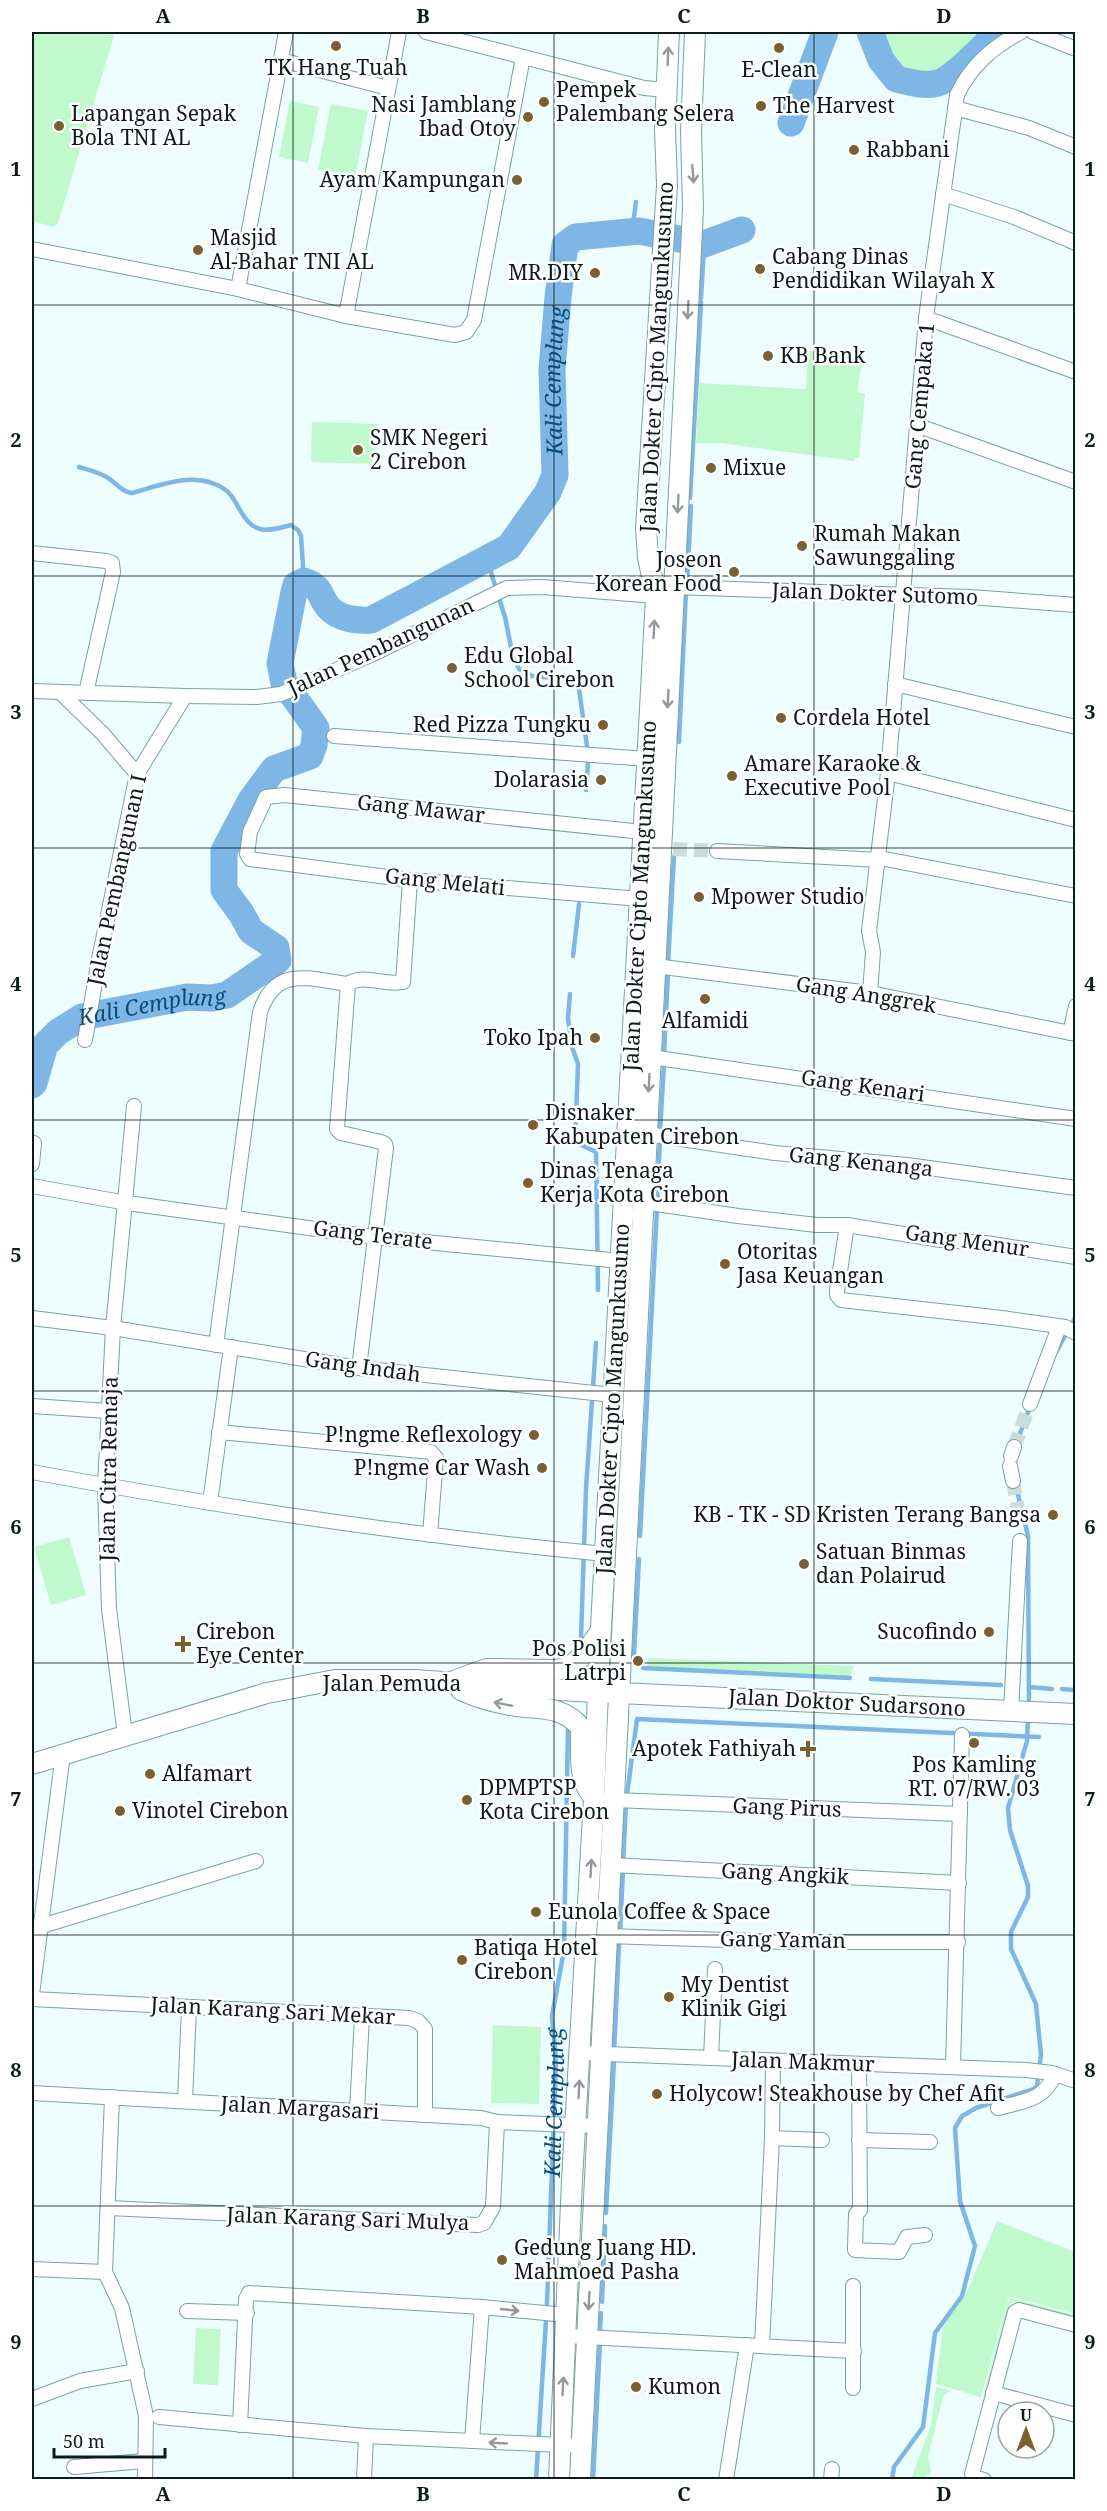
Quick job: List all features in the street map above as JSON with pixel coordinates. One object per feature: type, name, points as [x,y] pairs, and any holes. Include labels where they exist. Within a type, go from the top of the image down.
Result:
[{"type":"main road","name":"Jalan Dokter Cipto Mangunkusumo","points":[[559,2480],[558,2445],[566,2336],[560,2314],[573,2125],[604,1800],[619,1692],[651,1057],[655,966],[647,941],[640,900],[656,596],[648,557],[646,528],[667,185],[665,129],[669,32]]},
{"type":"main road","name":"Jalan Dokter Cipto Mangunkusumo","points":[[580,2480],[611,1865],[604,1800],[598,1691],[601,1393],[607,1260],[647,941],[667,848],[674,587],[694,181],[691,131],[695,32]]},
{"type":"main road","points":[[667,90],[693,91]]},
{"type":"main road","points":[[665,129],[691,131]]},
{"type":"main road","points":[[448,1683],[487,1670],[557,1670],[577,1661],[598,1635]]},
{"type":"main road","name":"Jalan Pemuda","points":[[32,1764],[294,1686],[335,1680],[414,1680],[619,1692]]},
{"type":"main road","points":[[448,1683],[493,1702],[561,1711],[580,1726],[581,1771],[585,1785],[604,1800]]},
{"type":"main road","name":"Jalan Doktor Sudarsono","points":[[619,1692],[963,1727],[1012,1711],[1076,1714]]},
{"type":"street","points":[[238,289],[286,32]]},
{"type":"street","points":[[346,316],[399,32]]},
{"type":"street","points":[[426,32],[644,88],[667,90]]},
{"type":"street","name":"Gang Cempaka 1","points":[[870,993],[873,952],[869,932],[888,773],[919,426],[926,318],[957,95],[973,68],[985,55],[1021,32]]},
{"type":"street","points":[[1033,32],[1076,49]]},
{"type":"street","points":[[32,249],[238,289],[346,316],[454,335],[466,332],[474,320],[524,57]]},
{"type":"street","points":[[280,60],[388,88]]},
{"type":"street","points":[[956,108],[1029,128],[1076,147]]},
{"type":"street","points":[[943,194],[1014,217],[1076,243]]},
{"type":"street","points":[[926,318],[1076,372]]},
{"type":"street","points":[[919,426],[1076,482]]},
{"type":"street","points":[[32,553],[112,563],[113,572],[86,693]]},
{"type":"street","name":"Jalan Pembangunan","points":[[32,691],[257,697],[281,694],[507,588],[542,586],[656,596]]},
{"type":"street","name":"Jalan Dokter Sutomo","points":[[674,587],[903,594],[1076,605]]},
{"type":"street","points":[[895,684],[1076,727]]},
{"type":"street","points":[[60,692],[103,734],[137,774]]},
{"type":"street","name":"Jalan Pembangunan I","points":[[85,1040],[137,774],[184,696]]},
{"type":"street","points":[[334,736],[647,759]]},
{"type":"street","points":[[888,773],[1076,820]]},
{"type":"street","name":"Gang Mawar","points":[[250,859],[247,855],[250,832],[266,798],[284,795],[643,832]]},
{"type":"street","points":[[717,851],[879,859],[1076,896]]},
{"type":"street","name":"Gang Melati","points":[[250,859],[410,880],[640,900]]},
{"type":"street","points":[[216,1345],[231,1216],[260,1012],[266,995],[273,987],[289,979],[348,984],[353,980],[362,979],[403,982],[410,880]]},
{"type":"street","name":"Gang Anggrek","points":[[655,966],[870,993],[1073,1034]]},
{"type":"street","points":[[348,984],[337,1129],[341,1133],[385,1144],[381,1197],[374,1237],[359,1368]]},
{"type":"street","points":[[1073,1034],[1076,1006]]},
{"type":"street","name":"Gang Kenari","points":[[651,1057],[1076,1119]]},
{"type":"street","name":"Jalan Citra Remaja","points":[[125,1736],[109,1609],[105,1485],[113,1328],[127,1203],[134,1106]]},
{"type":"street","name":"Gang Kenanga","points":[[647,1134],[775,1153],[906,1165],[1076,1188]]},
{"type":"street","points":[[32,1164],[34,1143]]},
{"type":"street","points":[[32,1186],[127,1203]]},
{"type":"street","name":"Gang Menur","points":[[643,1202],[817,1225],[847,1225],[941,1240],[1076,1257]]},
{"type":"street","name":"Gang Terate","points":[[127,1203],[374,1237],[607,1260]]},
{"type":"street","points":[[847,1225],[837,1291],[841,1300],[1069,1330],[1030,1404]]},
{"type":"street","name":"Gang Indah","points":[[32,1317],[359,1368],[601,1393]]},
{"type":"street","points":[[210,1503],[231,1347]]},
{"type":"street","points":[[32,1406],[108,1411]]},
{"type":"street","points":[[219,1432],[431,1452],[436,1458],[430,1534]]},
{"type":"street","points":[[1012,1456],[1013,1481]]},
{"type":"street","points":[[32,1472],[210,1503],[430,1534],[600,1554]]},
{"type":"street","points":[[1012,1711],[1020,1541]]},
{"type":"street","points":[[953,2067],[963,1727]]},
{"type":"street","points":[[32,1996],[36,1928],[63,1754]]},
{"type":"street","name":"Gang Pirus","points":[[604,1800],[960,1814]]},
{"type":"street","points":[[36,1928],[256,1860]]},
{"type":"street","name":"Gang Angkik","points":[[611,1865],[959,1883]]},
{"type":"street","name":"Gang Yaman","points":[[607,1936],[783,1942],[958,1942]]},
{"type":"street","points":[[711,2058],[715,1969]]},
{"type":"street","name":"Jalan Karang Sari Mekar","points":[[32,1996],[189,2008],[409,2018],[422,2024],[425,2029],[425,2115]]},
{"type":"street","points":[[185,2101],[189,2008]]},
{"type":"street","points":[[357,2111],[362,2017]]},
{"type":"street","name":"Jalan Makmur","points":[[581,2053],[1026,2070],[1053,2074],[1076,2081]]},
{"type":"street","points":[[762,2346],[772,2138],[773,2062]]},
{"type":"street","points":[[859,2064],[860,2210],[856,2214],[855,2250],[900,2252],[907,2236],[925,2235]]},
{"type":"street","points":[[998,2108],[1036,2097],[1048,2089],[1053,2074]]},
{"type":"street","name":"Jalan Margasari","points":[[32,2093],[481,2118],[497,2122],[598,2126]]},
{"type":"street","points":[[112,2097],[105,2272],[122,2308],[146,2416],[144,2480]]},
{"type":"street","name":"Jalan Karang Sari Mulya","points":[[108,2208],[478,2225],[484,2223],[493,2207],[497,2122]]},
{"type":"street","points":[[772,2138],[822,2140]]},
{"type":"street","points":[[858,2140],[930,2142]]},
{"type":"street","points":[[32,2269],[105,2272]]},
{"type":"street","points":[[853,2286],[853,2388]]},
{"type":"street","points":[[240,2425],[246,2299],[249,2293],[560,2314]]},
{"type":"street","points":[[472,2441],[482,2307]]},
{"type":"street","points":[[984,2480],[973,2477],[972,2474],[1016,2310],[1076,2325]]},
{"type":"street","points":[[187,2311],[247,2313]]},
{"type":"street","points":[[566,2336],[854,2352]]},
{"type":"street","points":[[726,2480],[747,2345]]},
{"type":"street","points":[[32,2399],[80,2381],[137,2371]]},
{"type":"street","points":[[993,2393],[1076,2415]]},
{"type":"street","points":[[159,2417],[366,2436],[582,2446]]},
{"type":"street","points":[[364,2480],[366,2436]]},
{"type":"street","points":[[74,2467],[144,2461]]},
{"type":"green space","name":"Lapangan Sepak Bola TNI AL","points":[[32,32],[115,32],[58,223],[54,227],[32,221]]},
{"type":"green space","points":[[880,32],[987,32],[933,76],[909,76],[901,72]]},
{"type":"green space","points":[[290,101],[319,107],[308,163],[279,157]]},
{"type":"green space","points":[[331,104],[368,111],[355,177],[318,170]]},
{"type":"green space","points":[[808,351],[863,355],[857,392],[865,394],[859,458],[855,458],[854,461],[720,443],[696,443],[699,383],[806,389]]},
{"type":"green space","points":[[312,422],[377,424],[376,464],[311,462]]},
{"type":"green space","points":[[69,1537],[86,1595],[51,1605],[34,1547]]},
{"type":"green space","points":[[648,1658],[854,1666],[850,1677],[648,1667]]},
{"type":"green space","points":[[493,2025],[541,2027],[539,2104],[491,2103]]},
{"type":"green space","points":[[997,2221],[1075,2252],[1075,2314],[1012,2297],[1008,2298],[981,2397],[936,2384],[943,2326],[966,2294]]},
{"type":"green space","points":[[1012,2298],[1075,2315],[1075,2318],[1016,2302],[1010,2303],[985,2398],[983,2397],[1007,2302]]},
{"type":"green space","points":[[196,2328],[221,2329],[218,2385],[193,2384]]},
{"type":"green space","points":[[936,2387],[951,2391],[945,2394],[942,2400],[928,2458],[931,2472],[924,2479],[911,2479],[931,2425]]},
{"type":"waterway","name":"Kali Cemplung","points":[[791,123],[825,32]]},
{"type":"waterway","name":"Kali Cemplung","points":[[870,32],[881,60],[896,79],[917,84],[938,83],[952,75],[998,32]]},
{"type":"waterway","name":"Kali Cemplung","points":[[632,231],[636,202]]},
{"type":"waterway","name":"Kali Cemplung","points":[[32,1085],[45,1045],[58,1032],[82,1017],[187,997],[212,998],[227,995],[278,960],[276,948],[251,931],[224,890],[224,851],[251,800],[274,769],[310,756],[314,745],[316,728],[284,683],[280,663],[296,585],[304,581],[310,583],[317,589],[329,608],[338,615],[355,620],[371,620],[509,547],[548,492],[555,475],[552,369],[565,245],[576,237],[639,231],[704,244],[742,230]]},
{"type":"waterway","points":[[701,298],[705,232]]},
{"type":"waterway","points":[[690,498],[701,302]]},
{"type":"waterway","points":[[79,467],[101,474],[125,491],[132,493],[180,481],[192,480],[216,484],[229,493],[245,518],[256,528],[268,530],[291,525],[298,530],[301,536],[304,581]]},
{"type":"waterway","points":[[687,583],[691,506]]},
{"type":"waterway","name":"Kali Cemplung","points":[[487,560],[505,617],[513,657],[519,669],[532,676],[575,680],[579,689],[587,746]]},
{"type":"waterway","points":[[679,742],[686,591]]},
{"type":"waterway","points":[[586,790],[588,762]]},
{"type":"waterway","points":[[668,964],[674,856]]},
{"type":"waterway","points":[[573,956],[579,904]]},
{"type":"waterway","points":[[664,1054],[668,973]]},
{"type":"waterway","points":[[570,994],[568,1018],[572,1047],[578,1064],[575,1142],[596,1152],[598,1290]]},
{"type":"waterway","points":[[660,1131],[664,1064]]},
{"type":"waterway","points":[[657,1200],[660,1140]]},
{"type":"waterway","points":[[640,1536],[657,1208]]},
{"type":"waterway","points":[[1055,1354],[1076,1316]]},
{"type":"waterway","points":[[581,1638],[586,1488],[596,1343]]},
{"type":"waterway","points":[[1015,1447],[1030,1407]]},
{"type":"waterway","points":[[1015,1482],[1028,1536],[1029,1706]]},
{"type":"waterway","points":[[634,1654],[639,1559]]},
{"type":"waterway","points":[[643,1668],[850,1678]]},
{"type":"waterway","points":[[871,1679],[1001,1685]]},
{"type":"waterway","points":[[1029,1687],[1052,1689]]},
{"type":"waterway","points":[[1062,1689],[1074,1690]]},
{"type":"waterway","points":[[892,2480],[894,2467],[923,2427],[935,2333],[962,2296],[975,2246],[960,2201],[955,2128],[962,2116],[976,2108],[1034,2089],[1037,2086],[1041,2055],[1036,2004],[1011,1949],[1011,1932],[1028,1897],[1028,1886],[1010,1830],[1008,1808],[1027,1741],[1028,1717]]},
{"type":"waterway","points":[[627,1795],[637,1719],[1039,1737]]},
{"type":"waterway","name":"Kali Cemplung","points":[[536,2480],[547,2304],[556,2061],[552,2016],[564,1950],[568,1726]]},
{"type":"waterway","points":[[623,1863],[626,1804]]},
{"type":"waterway","points":[[620,1933],[623,1870]]},
{"type":"waterway","points":[[614,2053],[619,1942]]},
{"type":"waterway","points":[[606,2213],[614,2060]]},
{"type":"waterway","points":[[602,2302],[605,2226]]},
{"type":"waterway","points":[[600,2332],[601,2313]]},
{"type":"waterway","points":[[593,2480],[600,2343]]},
{"type":"tunnel","points":[[673,849],[717,851]]},
{"type":"tunnel","points":[[1014,1447],[1030,1404]]},
{"type":"tunnel","points":[[1013,1481],[1019,1515]]},
{"type":"place","name":"TK Hang Tuah","points":[[336,46]]},
{"type":"place","name":"E-Clean","points":[[779,48]]},
{"type":"place","name":"Pempek Palembang Selera","points":[[544,102]]},
{"type":"place","name":"The Harvest","points":[[761,106]]},
{"type":"place","name":"Nasi Jamblang Ibad Otoy","points":[[528,117]]},
{"type":"place","name":"Lapangan Sepak Bola TNI AL","points":[[59,126]]},
{"type":"place","name":"Rabbani","points":[[854,150]]},
{"type":"place","name":"Ayam Kampungan","points":[[517,180]]},
{"type":"place","name":"Masjid Al-Bahar TNI AL","points":[[198,250]]},
{"type":"place","name":"Cabang Dinas Pendidikan Wilayah X","points":[[760,269]]},
{"type":"place","name":"MR.DIY","points":[[595,273]]},
{"type":"place","name":"KB Bank","points":[[768,356]]},
{"type":"place","name":"SMK Negeri 2 Cirebon","points":[[358,450]]},
{"type":"place","name":"Mixue","points":[[711,468]]},
{"type":"place","name":"Rumah Makan Sawunggaling","points":[[802,546]]},
{"type":"place","name":"Joseon Korean Food","points":[[734,572]]},
{"type":"place","name":"Edu Global School Cirebon","points":[[452,668]]},
{"type":"place","name":"Cordela Hotel","points":[[781,718]]},
{"type":"place","name":"Red Pizza Tungku","points":[[603,725]]},
{"type":"place","name":"Amare Karaoke & Executive Pool","points":[[732,776]]},
{"type":"place","name":"Dolarasia","points":[[601,780]]},
{"type":"place","name":"Mpower Studio","points":[[699,897]]},
{"type":"place","name":"Alfamidi","points":[[705,999]]},
{"type":"place","name":"Toko Ipah","points":[[595,1038]]},
{"type":"place","name":"Disnaker Kabupaten Cirebon","points":[[533,1125]]},
{"type":"place","name":"Dinas Tenaga Kerja Kota Cirebon","points":[[528,1183]]},
{"type":"place","name":"Otoritas Jasa Keuangan","points":[[725,1264]]},
{"type":"place","name":"P!ngme Reflexology","points":[[534,1435]]},
{"type":"place","name":"P!ngme Car Wash","points":[[542,1468]]},
{"type":"place","name":"KB - TK - SD Kristen Terang Bangsa","points":[[1053,1515]]},
{"type":"place","name":"Satuan Binmas dan Polairud","points":[[804,1564]]},
{"type":"place","name":"Sucofindo","points":[[989,1632]]},
{"type":"place","name":"Cirebon Eye Center","points":[[183,1644]]},
{"type":"place","name":"Pos Polisi Latrpi","points":[[638,1661]]},
{"type":"place","name":"Pos Kamling RT. 07/RW. 03","points":[[974,1743]]},
{"type":"place","name":"Apotek Fathiyah","points":[[808,1749]]},
{"type":"place","name":"Alfamart","points":[[150,1774]]},
{"type":"place","name":"DPMPTSP Kota Cirebon","points":[[467,1800]]},
{"type":"place","name":"Vinotel Cirebon","points":[[120,1811]]},
{"type":"place","name":"Eunola Coffee & Space","points":[[536,1912]]},
{"type":"place","name":"Batiqa Hotel Cirebon","points":[[462,1960]]},
{"type":"place","name":"My Dentist Klinik Gigi","points":[[669,1997]]},
{"type":"place","name":"Holycow! Steakhouse by Chef Afit","points":[[657,2094]]},
{"type":"place","name":"Gedung Juang HD. Mahmoed Pasha","points":[[502,2260]]},
{"type":"place","name":"Kumon","points":[[636,2387]]}]
